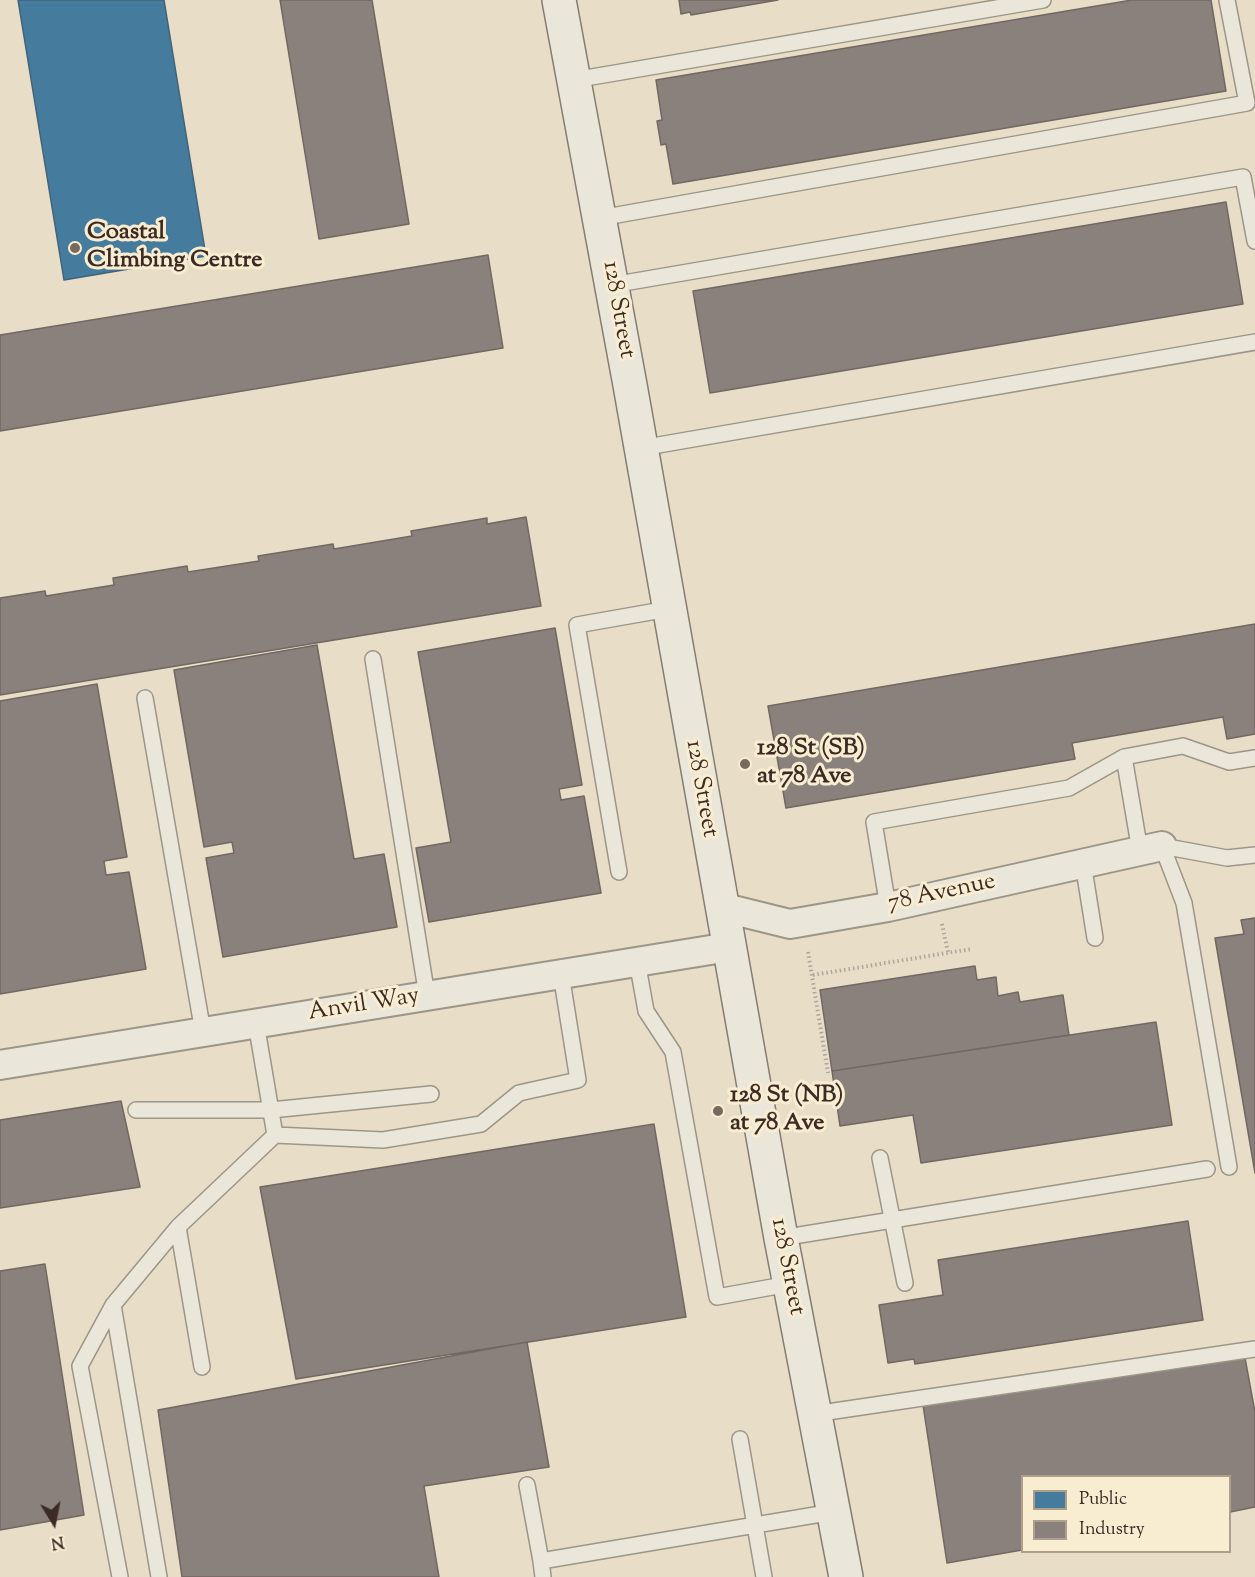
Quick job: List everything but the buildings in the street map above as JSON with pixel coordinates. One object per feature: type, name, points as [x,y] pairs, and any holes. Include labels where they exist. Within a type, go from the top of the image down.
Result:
[{"type":"main road","name":"128 Street","points":[[559,0],[600,218],[789,1284],[846,1577]]},
{"type":"street","name":"78 Avenue","points":[[721,907],[790,924],[888,907],[1151,848]]},
{"type":"street","name":"Anvil Way","points":[[0,1065],[729,947]]},
{"type":"lane","points":[[574,80],[1043,0]]},
{"type":"lane","points":[[600,218],[1247,103],[1227,0]]},
{"type":"lane","points":[[612,285],[1243,177],[1255,242]]},
{"type":"lane","points":[[641,448],[1255,342]]},
{"type":"lane","points":[[619,872],[577,625],[668,609]]},
{"type":"lane","points":[[373,659],[427,996]]},
{"type":"lane","points":[[145,698],[203,1032]]},
{"type":"lane","points":[[888,907],[874,822],[1069,788],[1124,757],[1183,746],[1229,762],[1255,758]]},
{"type":"lane","points":[[1124,757],[1151,848],[1184,903],[1229,1167]]},
{"type":"lane","points":[[1151,848],[1227,858],[1255,855]]},
{"type":"lane","points":[[1083,863],[1095,938]]},
{"type":"lane","points":[[637,962],[646,1011],[673,1053],[717,1297],[789,1284]]},
{"type":"lane","points":[[120,1577],[80,1366],[113,1305],[178,1227],[275,1135],[383,1140],[481,1124],[519,1093],[578,1080],[561,974]]},
{"type":"lane","points":[[256,1023],[275,1135]]},
{"type":"lane","points":[[136,1110],[271,1110],[431,1094]]},
{"type":"lane","points":[[880,1158],[905,1283]]},
{"type":"lane","points":[[781,1238],[1207,1169]]},
{"type":"lane","points":[[178,1227],[202,1366]]},
{"type":"lane","points":[[113,1305],[159,1577]]},
{"type":"lane","points":[[814,1414],[1255,1348]]},
{"type":"lane","points":[[740,1439],[764,1577]]},
{"type":"lane","points":[[527,1485],[543,1577]]},
{"type":"lane","points":[[541,1561],[833,1512]]},
{"type":"path","points":[[942,924],[948,952]]},
{"type":"path","points":[[813,975],[970,949]]},
{"type":"path","points":[[808,952],[828,1073]]},
{"type":"place","name":"Coastal Climbing Centre","points":[[75,248]]},
{"type":"place","name":"128 St (SB) at 78 Ave","points":[[745,764]]},
{"type":"place","name":"128 St (NB) at 78 Ave","points":[[718,1111]]}]
